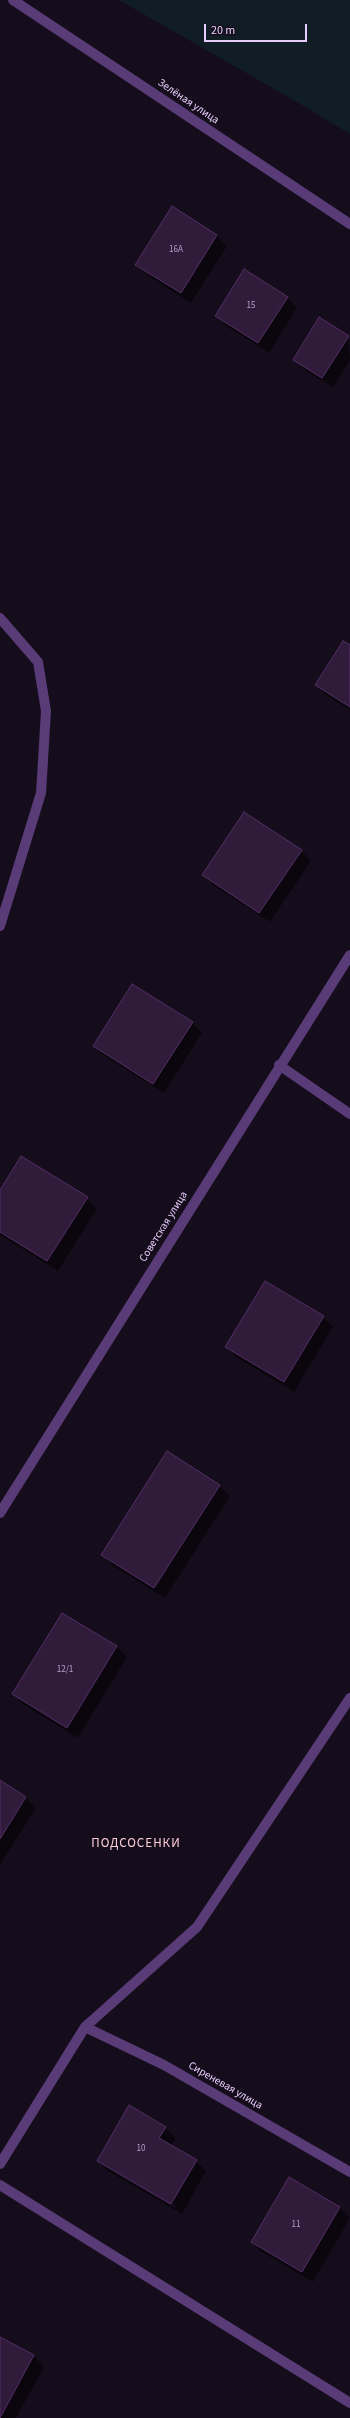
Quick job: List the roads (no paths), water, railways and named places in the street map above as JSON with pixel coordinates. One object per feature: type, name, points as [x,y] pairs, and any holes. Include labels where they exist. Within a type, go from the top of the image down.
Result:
[{"type":"street","name":"Зелёная улица","points":[[13,0],[350,224]]},
{"type":"street","points":[[0,618],[38,662],[46,711],[41,793],[0,926]]},
{"type":"street","name":"Советская улица","points":[[0,1513],[279,1065],[350,955]]},
{"type":"street","points":[[279,1065],[350,1114]]},
{"type":"street","points":[[0,2164],[85,2027],[197,1926],[350,1698]]},
{"type":"street","name":"Сиреневая улица","points":[[85,2027],[164,2065],[350,2172]]},
{"type":"street","points":[[0,2185],[350,2403]]},
{"type":"district","name":"ПОДСОСЕНКИ","points":[[136,1844]]}]
